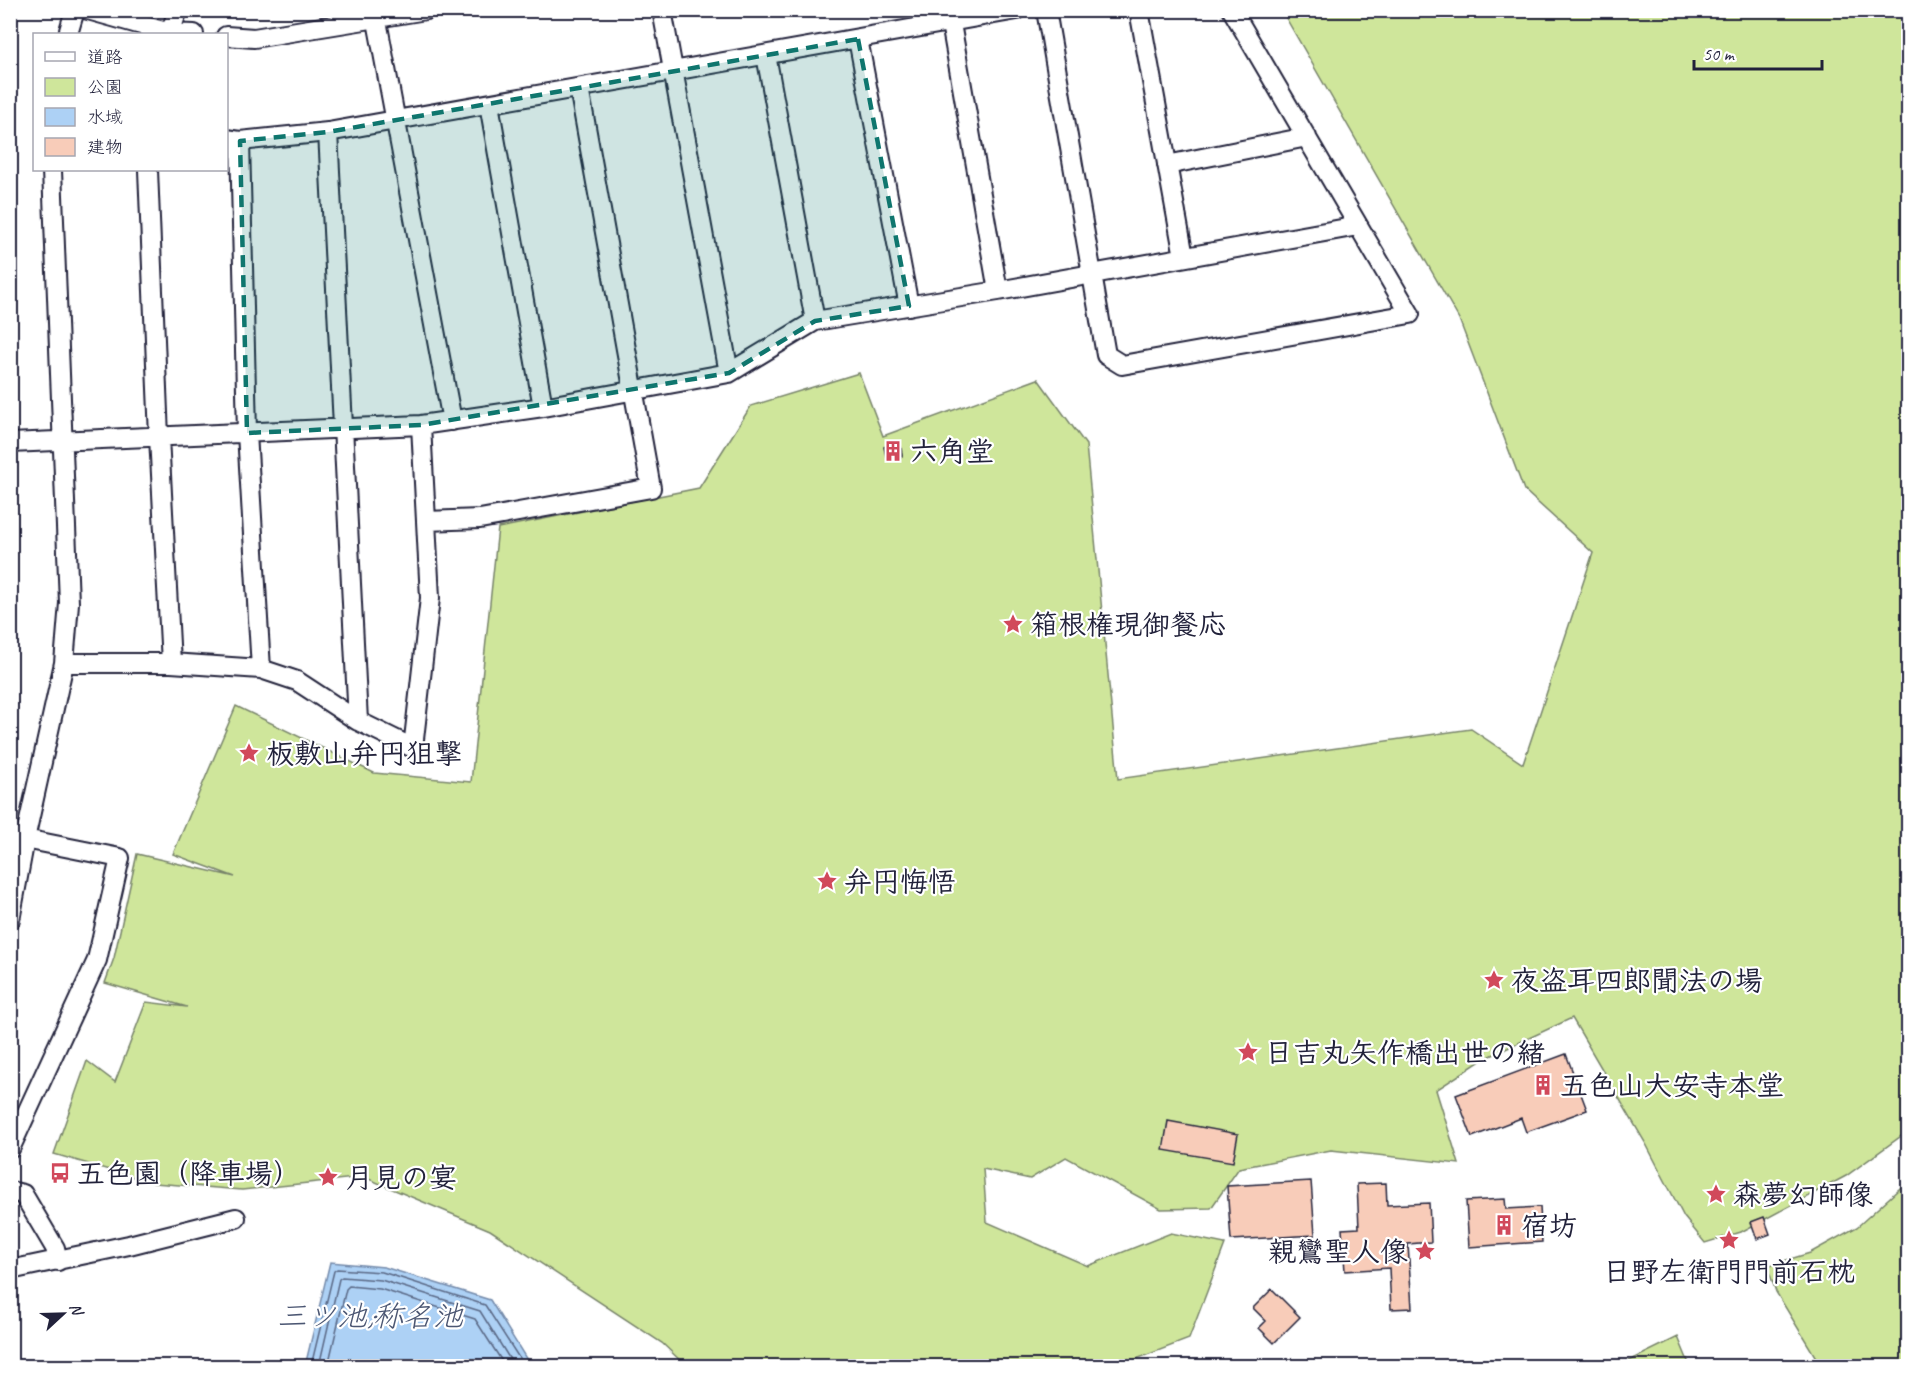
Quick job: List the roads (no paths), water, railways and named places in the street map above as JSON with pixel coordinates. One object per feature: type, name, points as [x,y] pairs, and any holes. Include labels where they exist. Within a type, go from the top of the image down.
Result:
[{"type":"street","points":[[69,33],[75,10]]},
{"type":"street","points":[[88,10],[170,33],[178,10]]},
{"type":"street","points":[[228,36],[254,38],[376,15],[426,10]]},
{"type":"street","points":[[662,10],[729,373]]},
{"type":"street","points":[[261,669],[233,140],[328,132],[858,39],[950,16],[1017,10]]},
{"type":"street","points":[[1046,10],[1106,355],[1122,365],[1410,314],[1232,10]]},
{"type":"street","points":[[1139,10],[1184,257]]},
{"type":"street","points":[[376,15],[452,421]]},
{"type":"street","points":[[950,16],[998,291]]},
{"type":"street","points":[[858,39],[909,306]]},
{"type":"street","points":[[766,56],[815,321]]},
{"type":"street","points":[[426,521],[480,519],[651,488],[579,88]]},
{"type":"street","points":[[489,105],[543,407]]},
{"type":"street","points":[[328,132],[358,721]]},
{"type":"street","points":[[1167,165],[1307,137]]},
{"type":"street","points":[[10,920],[18,837],[64,663],[69,603],[52,171]]},
{"type":"street","points":[[148,171],[171,663]]},
{"type":"street","points":[[10,443],[421,426],[543,407],[729,373],[815,321],[1093,275],[1359,226]]},
{"type":"street","points":[[64,663],[171,663],[261,669],[297,681],[358,721],[412,748],[430,598],[421,426]]},
{"type":"street","points":[[10,1149],[97,960],[120,858],[18,837]]},
{"type":"street","points":[[10,1191],[24,1194],[55,1248],[58,1261]]},
{"type":"street","points":[[10,1270],[58,1261],[236,1218]]},
{"type":"water","name":"三ツ池;称名池","points":[[330,1262],[384,1267],[490,1300],[527,1360],[528,1366],[305,1366]]},
{"type":"place","name":"六角堂","points":[[893,451]]},
{"type":"place","name":"箱根権現御餐応","points":[[1013,624]]},
{"type":"place","name":"板敷山弁円狙撃","points":[[249,753]]},
{"type":"place","name":"弁円悔悟","points":[[827,881]]},
{"type":"place","name":"夜盗耳四郎聞法の場","points":[[1494,980]]},
{"type":"place","name":"日吉丸矢作橋出世の緒","points":[[1248,1052]]},
{"type":"place","name":"五色山大安寺本堂","points":[[1543,1085]]},
{"type":"place","name":"五色園（降車場）","points":[[60,1173]]},
{"type":"place","name":"月見の宴","points":[[328,1177]]},
{"type":"place","name":"森夢幻師像","points":[[1716,1194]]},
{"type":"place","name":"宿坊","points":[[1504,1225]]},
{"type":"place","name":"日野左衛門門前石枕","points":[[1729,1240]]},
{"type":"place","name":"親鸞聖人像","points":[[1425,1251]]}]
